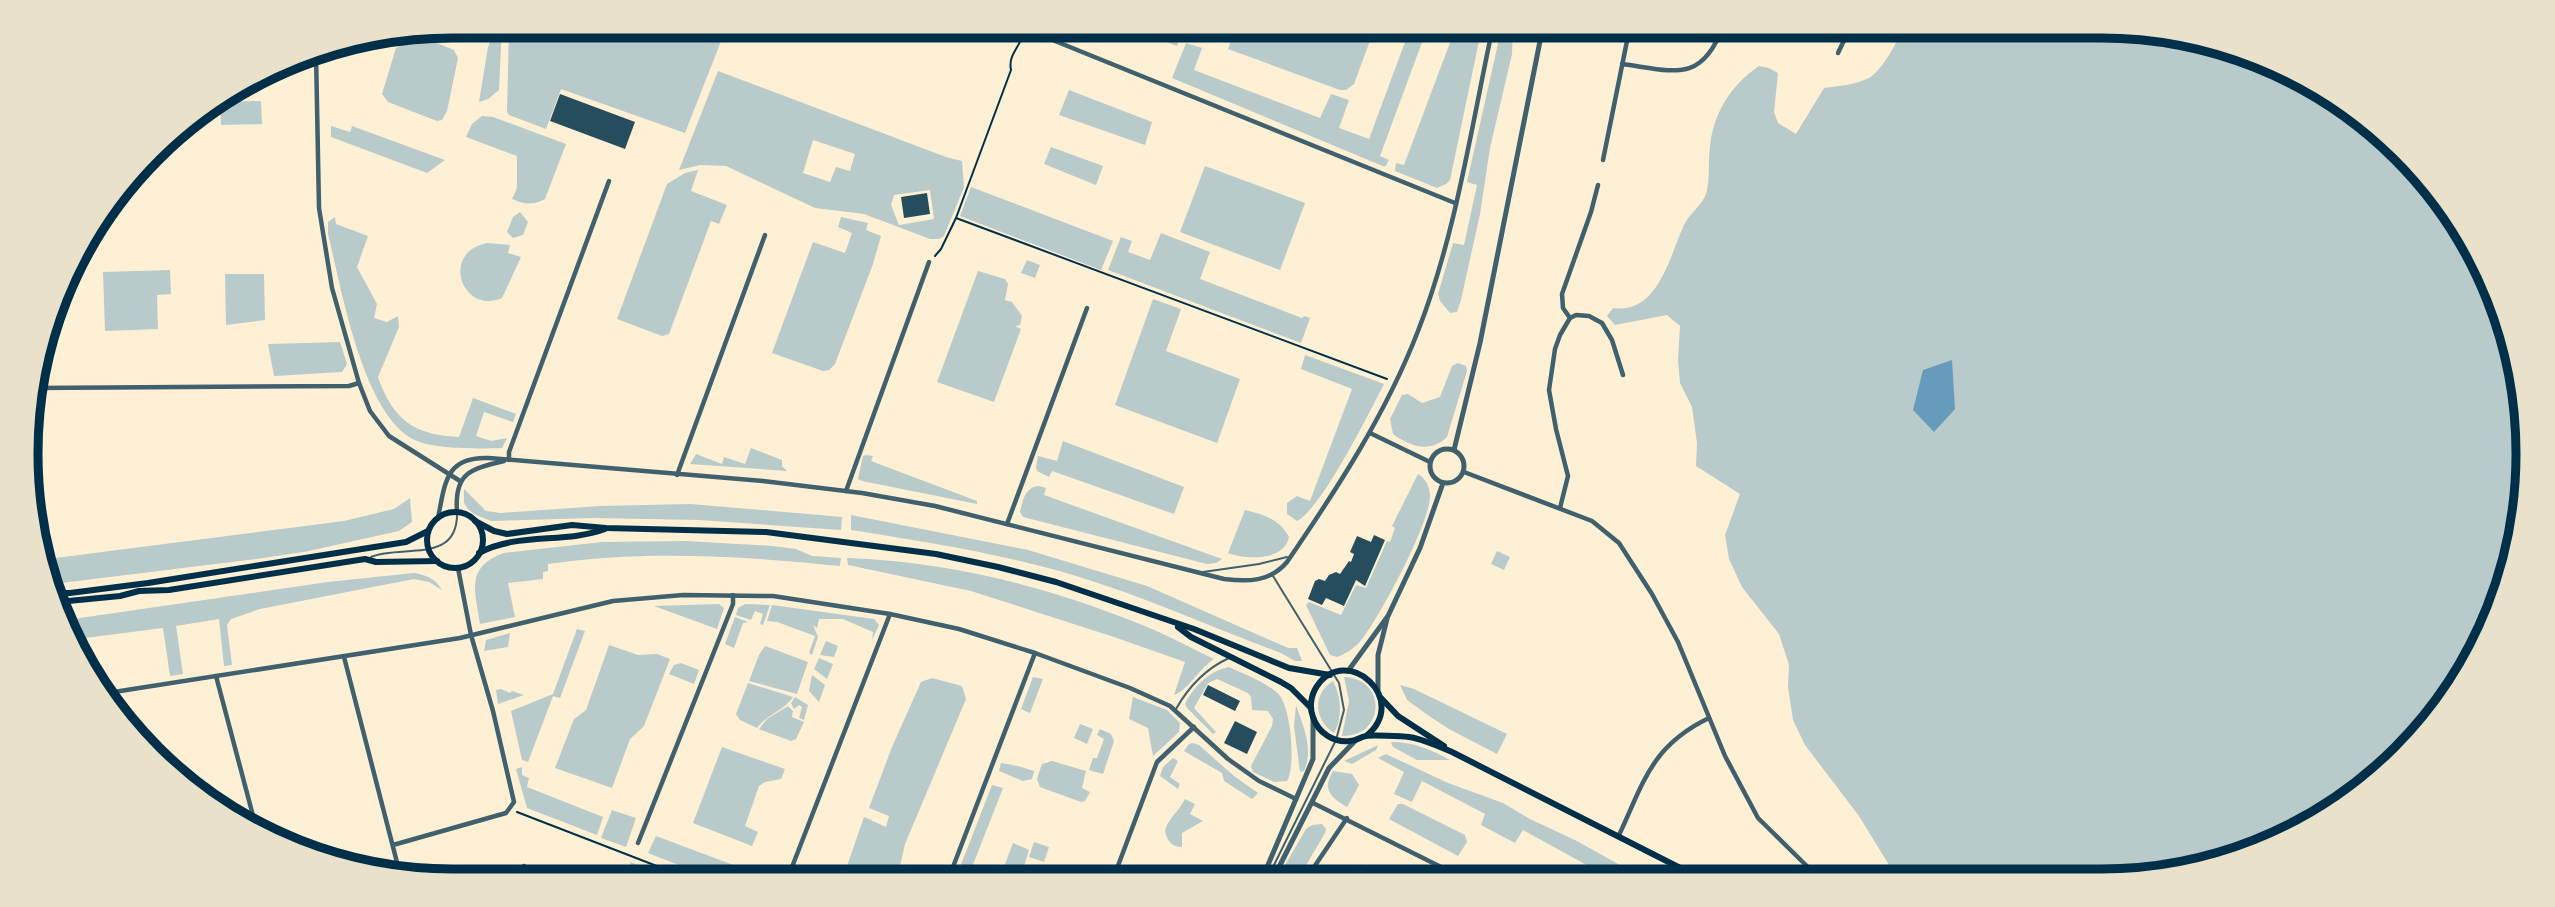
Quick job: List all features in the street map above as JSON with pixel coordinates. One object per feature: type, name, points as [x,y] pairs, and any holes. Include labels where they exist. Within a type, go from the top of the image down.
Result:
[{"type":"main road","points":[[63,593],[148,583],[405,542],[429,531],[438,518],[457,512],[494,531],[507,534],[572,525],[766,531],[936,554],[1056,582],[1194,629],[1289,668],[1332,674],[1348,671],[1366,677],[1398,716],[1454,753],[1683,869]]},
{"type":"main road","points":[[475,521],[482,539],[479,553]]},
{"type":"main road","points":[[429,531],[429,550],[437,561],[447,567],[458,568],[468,564],[479,553],[506,543],[584,534],[606,528]]},
{"type":"main road","points":[[66,601],[120,596],[139,591],[169,590],[365,559],[376,562],[437,561]]},
{"type":"main road","points":[[1173,624],[1191,637],[1291,688],[1311,708]]},
{"type":"main road","points":[[1332,674],[1315,689],[1311,708],[1313,718],[1322,732],[1336,740],[1356,740],[1366,736],[1408,737],[1454,753]]},
{"type":"main road","points":[[1366,736],[1378,721],[1381,709],[1379,694]]},
{"type":"street","points":[[1048,38],[1455,203]]},
{"type":"street","points":[[438,518],[444,484],[449,473],[472,459],[509,460],[763,481],[846,491],[935,506],[1239,581],[1262,579],[1272,575],[1282,568],[1292,555],[1370,433],[1396,382],[1425,311],[1445,247],[1490,38]]},
{"type":"street","points":[[1454,450],[1480,343],[1541,38]]},
{"type":"street","points":[[1603,160],[1627,38]]},
{"type":"street","points":[[1622,64],[1677,71],[1694,67],[1708,57],[1717,38]]},
{"type":"street","points":[[1838,53],[1845,38]]},
{"type":"street","points":[[316,62],[317,185],[320,214],[332,288],[359,383],[370,411],[389,436],[460,481]]},
{"type":"street","points":[[509,460],[509,452],[609,181]]},
{"type":"street","points":[[1570,318],[1563,308],[1562,293],[1598,185]]},
{"type":"street","points":[[677,475],[765,235]]},
{"type":"street","points":[[846,491],[929,262]]},
{"type":"street","points":[[1007,524],[1087,308]]},
{"type":"street","points":[[1560,508],[1568,476],[1549,390],[1558,342],[1570,318],[1589,316],[1602,323],[1612,340],[1623,375]]},
{"type":"street","points":[[44,388],[349,386],[359,383]]},
{"type":"street","points":[[1370,433],[1430,461]]},
{"type":"street","points":[[1441,450],[1454,450],[1463,459],[1464,472],[1455,482],[1443,483],[1432,475],[1430,461],[1441,450]]},
{"type":"street","points":[[457,512],[456,496],[460,481],[481,468],[509,460]]},
{"type":"street","points":[[1464,472],[1591,522],[1619,543],[1667,622],[1738,783],[1758,818],[1810,869]]},
{"type":"street","points":[[1348,671],[1388,615],[1420,548],[1443,483]]},
{"type":"street","points":[[393,845],[498,816],[511,809],[514,797],[471,635],[458,568]]},
{"type":"street","points":[[638,843],[733,604],[733,595]]},
{"type":"street","points":[[114,692],[471,635],[613,601],[652,596],[733,595],[799,599],[959,629],[1035,653],[1130,688],[1175,709],[1228,759],[1259,782],[1296,799]]},
{"type":"street","points":[[791,869],[890,614]]},
{"type":"street","points":[[1379,694],[1378,655],[1388,615]]},
{"type":"street","points":[[952,869],[1035,653]]},
{"type":"street","points":[[344,657],[398,865]]},
{"type":"street","points":[[216,677],[253,817]]},
{"type":"street","points":[[1268,869],[1313,760],[1313,718]]},
{"type":"street","points":[[1619,835],[1654,761],[1688,730],[1709,718]]},
{"type":"street","points":[[1117,869],[1157,762],[1194,727]]},
{"type":"street","points":[[1278,869],[1329,768],[1356,740]]},
{"type":"street","points":[[1313,803],[1447,869]]},
{"type":"street","points":[[1313,869],[1347,818]]},
{"type":"lane","points":[[365,559],[376,555],[429,550],[443,544],[453,533],[457,512]]},
{"type":"lane","points":[[1201,573],[1292,555]]},
{"type":"lane","points":[[1269,869],[1336,740],[1343,718],[1344,701],[1332,674],[1272,575]]},
{"type":"lane","points":[[1175,709],[1204,673],[1231,658]]},
{"type":"path","points":[[929,262],[942,249],[956,218],[1011,70],[1009,62],[1022,38]]},
{"type":"path","points":[[956,218],[1396,382]]},
{"type":"path","points":[[511,809],[665,869]]},
{"type":"shaded area","points":[[491,38],[501,38],[499,90],[479,102]]},
{"type":"shaded area","points":[[509,38],[722,38],[685,133],[561,89],[546,129],[507,112]]},
{"type":"shaded area","points":[[1156,38],[1180,38],[1177,46]]},
{"type":"shaded area","points":[[1232,38],[1371,38],[1354,84],[1346,90],[1228,49]]},
{"type":"shaded area","points":[[1407,38],[1424,38],[1380,156],[1389,160],[1385,167],[1172,78],[1186,43],[1202,48],[1194,70],[1320,118],[1331,94],[1349,100],[1339,128],[1369,139]]},
{"type":"shaded area","points":[[1452,38],[1479,41],[1450,180],[1437,188],[1395,171],[1396,163],[1404,165]]},
{"type":"shaded area","points":[[1499,38],[1513,38],[1512,54],[1490,148],[1480,214],[1461,300],[1457,312],[1450,313],[1438,294],[1453,243],[1464,245],[1477,185],[1467,182]]},
{"type":"shaded area","points":[[1898,38],[2129,39],[2182,46],[2260,70],[2332,108],[2375,141],[2431,201],[2474,270],[2502,346],[2509,373],[2516,426],[2513,508],[2509,534],[2494,587],[2461,661],[2414,727],[2354,783],[2285,826],[2209,854],[2182,861],[2129,868],[1891,869],[1859,816],[1805,745],[1793,720],[1788,687],[1789,665],[1779,634],[1742,587],[1729,559],[1725,535],[1740,494],[1696,466],[1697,443],[1692,407],[1680,383],[1680,326],[1667,315],[1615,325],[1607,316],[1613,308],[1628,308],[1641,302],[1652,293],[1660,280],[1684,225],[1707,190],[1710,146],[1715,122],[1732,91],[1749,73],[1759,66],[1778,73],[1774,112],[1778,123],[1796,134],[1824,88],[1869,78],[1889,55]]},
{"type":"shaded area","points":[[427,39],[454,50],[458,58],[447,111],[442,120],[437,121],[388,102],[382,94],[396,48],[411,41]]},
{"type":"shaded area","points":[[718,71],[962,161],[964,187],[944,236],[930,239],[864,214],[815,208],[726,166],[700,165],[679,170]],"holes":[[[813,140],[855,154],[850,171],[836,167],[830,182],[803,173]],[[930,190],[934,219],[899,225],[891,205],[894,195]]]},
{"type":"shaded area","points":[[1069,90],[1152,122],[1145,145],[1059,115]]},
{"type":"shaded area","points":[[261,101],[262,124],[221,125],[220,110],[233,102]]},
{"type":"shaded area","points":[[482,116],[493,117],[566,144],[545,199],[528,204],[512,199],[517,188],[517,156],[466,137],[472,124]]},
{"type":"shaded area","points":[[331,126],[350,132],[352,126],[445,160],[427,173],[331,137]]},
{"type":"shaded area","points":[[1051,147],[1103,166],[1096,185],[1044,164]]},
{"type":"shaded area","points":[[1205,166],[1305,203],[1280,270],[1180,232]]},
{"type":"shaded area","points":[[698,170],[691,191],[727,205],[719,224],[711,221],[669,334],[662,336],[617,319],[667,184],[685,173]]},
{"type":"shaded area","points":[[971,187],[1113,241],[1101,270],[960,216]]},
{"type":"shaded area","points":[[520,212],[528,222],[523,235],[513,238],[507,232],[513,217]]},
{"type":"shaded area","points":[[335,217],[336,224],[368,236],[357,267],[377,304],[374,318],[387,322],[398,316],[399,327],[378,377],[398,414],[407,422],[429,433],[459,437],[473,398],[516,414],[513,422],[484,412],[476,436],[491,441],[507,438],[502,448],[425,444],[398,428],[382,407],[357,349],[340,285],[328,234],[328,222]]},
{"type":"shaded area","points":[[841,217],[868,223],[866,230],[881,236],[835,364],[829,370],[823,371],[772,353],[813,242],[845,253],[852,233],[838,227]]},
{"type":"shaded area","points":[[1161,233],[1210,252],[1200,279],[1302,318],[1310,318],[1301,343],[1108,270],[1121,237],[1132,241],[1128,252],[1150,260]]},
{"type":"shaded area","points":[[487,243],[510,245],[508,253],[521,257],[502,298],[488,301],[476,298],[467,291],[460,269],[464,258],[472,249]]},
{"type":"shaded area","points":[[1027,260],[1040,265],[1035,278],[1021,273]]},
{"type":"shaded area","points":[[170,270],[171,294],[157,295],[158,329],[105,331],[103,272]]},
{"type":"shaded area","points":[[978,271],[1005,279],[1008,284],[1005,300],[1012,302],[1022,316],[1020,325],[1015,326],[1021,329],[994,402],[937,382]]},
{"type":"shaded area","points":[[225,274],[264,274],[265,320],[226,325]]},
{"type":"shaded area","points":[[1153,299],[1181,309],[1166,351],[1240,379],[1217,443],[1115,405]]},
{"type":"shaded area","points":[[340,342],[347,364],[342,372],[274,376],[268,344]]},
{"type":"shaded area","points":[[1305,355],[1384,384],[1332,480],[1307,513],[1297,521],[1287,514],[1287,503],[1297,496],[1310,501],[1352,389],[1301,369]]},
{"type":"shaded area","points":[[1458,363],[1466,366],[1467,371],[1447,437],[1427,447],[1413,445],[1393,434],[1390,419],[1402,395],[1408,394],[1422,403],[1440,397],[1452,366]]},
{"type":"shaded area","points":[[1063,441],[1184,487],[1174,514],[1052,471],[1049,477],[1037,471],[1038,456],[1057,461]]},
{"type":"shaded area","points":[[751,448],[782,460],[782,466],[787,471],[690,464],[696,454],[722,464],[724,457],[745,464]]},
{"type":"shaded area","points":[[863,456],[873,456],[871,461],[977,501],[977,504],[862,481],[858,479]]},
{"type":"shaded area","points":[[1418,474],[1427,484],[1430,497],[1412,550],[1378,615],[1359,643],[1340,656],[1330,655],[1306,605],[1309,602],[1341,615],[1356,585],[1366,588],[1387,541],[1390,542],[1395,528],[1392,526]]},
{"type":"shaded area","points":[[1039,486],[1046,488],[1044,495],[1222,559],[1207,564],[1023,517],[1020,512],[1025,495]]},
{"type":"shaded area","points":[[464,489],[486,511],[501,513],[600,506],[691,504],[842,517],[841,530],[699,520],[593,518],[491,521],[468,509],[464,503]]},
{"type":"shaded area","points":[[410,498],[412,522],[399,531],[304,552],[256,559],[60,583],[52,558],[344,521],[394,509]]},
{"type":"shaded area","points":[[1245,510],[1271,519],[1281,526],[1289,537],[1280,551],[1264,557],[1228,553]]},
{"type":"shaded area","points":[[851,515],[1028,550],[1147,586],[1288,648],[1297,648],[1302,661],[1295,661],[1154,603],[1076,576],[993,555],[851,530]]},
{"type":"shaded area","points":[[686,541],[796,549],[812,556],[841,558],[840,566],[694,556],[620,557],[548,564],[548,571],[543,572],[543,579],[508,583],[515,617],[480,624],[475,591],[478,573],[483,565],[504,553],[602,542]]},
{"type":"shaded area","points":[[1497,551],[1510,557],[1504,570],[1491,564]]},
{"type":"shaded area","points":[[847,558],[885,560],[962,571],[1038,589],[1147,627],[1214,659],[1184,689],[1174,695],[1185,662],[971,591],[848,565]]},
{"type":"shaded area","points":[[414,573],[430,578],[442,590],[429,582],[414,579],[260,609],[231,619],[227,625],[232,665],[224,666],[219,619],[176,626],[183,674],[170,676],[163,628],[85,638],[86,646],[73,619],[328,582]]},
{"type":"shaded area","points":[[719,604],[724,608],[717,629],[654,606]]},
{"type":"shaded area","points":[[745,604],[770,605],[763,625],[760,624],[763,614],[755,611],[751,620],[736,615],[738,608]]},
{"type":"shaded area","points":[[772,605],[874,619],[879,625],[872,640],[873,632],[843,619],[819,619],[817,628],[813,625],[818,637],[812,655],[809,653],[815,636],[767,621]]},
{"type":"shaded area","points":[[735,617],[748,622],[743,623],[734,648],[725,644]]},
{"type":"shaded area","points":[[577,629],[585,631],[560,698],[553,696],[528,762],[522,760],[511,711],[553,694]]},
{"type":"shaded area","points":[[510,633],[508,647],[484,651],[486,640]]},
{"type":"shaded area","points":[[826,641],[838,646],[834,657],[820,655]]},
{"type":"shaded area","points":[[609,645],[638,655],[657,654],[670,659],[644,726],[630,739],[612,788],[555,768],[574,719],[586,710]]},
{"type":"shaded area","points":[[765,646],[808,662],[797,694],[749,681]]},
{"type":"shaded area","points":[[819,658],[833,664],[827,679],[814,669]]},
{"type":"shaded area","points":[[681,663],[699,670],[694,684],[669,674],[674,665]]},
{"type":"shaded area","points":[[1229,667],[1270,688],[1284,703],[1292,751],[1287,781],[1274,782],[1253,772],[1251,766],[1273,719],[1268,711],[1252,710],[1248,693],[1217,679],[1208,683],[1194,708],[1216,732],[1213,734],[1187,708],[1185,704],[1189,697],[1203,680]]},
{"type":"shaded area","points":[[812,675],[825,685],[819,702],[809,691]]},
{"type":"shaded area","points":[[1033,677],[1043,679],[1030,713],[1021,709]]},
{"type":"shaded area","points":[[1344,677],[1358,680],[1368,687],[1374,696],[1376,707],[1367,727],[1356,734],[1342,736],[1349,701]]},
{"type":"shaded area","points":[[932,678],[962,686],[966,699],[905,844],[899,869],[846,869],[864,817],[886,827],[889,816],[869,808],[921,682]]},
{"type":"shaded area","points":[[1333,681],[1340,707],[1334,733],[1322,721],[1318,707],[1321,693]]},
{"type":"shaded area","points":[[748,683],[793,697],[757,728],[740,720],[736,714]]},
{"type":"shaded area","points":[[1400,685],[1414,689],[1507,734],[1497,754],[1429,716],[1407,700]]},
{"type":"shaded area","points":[[496,690],[524,695],[498,704]]},
{"type":"shaded area","points":[[795,697],[808,705],[804,720],[799,718],[802,707],[799,705],[794,709],[791,703]]},
{"type":"shaded area","points":[[1133,697],[1167,710],[1180,723],[1179,732],[1153,756],[1148,728],[1129,719]]},
{"type":"shaded area","points":[[1296,705],[1308,746],[1307,763],[1304,771],[1300,772],[1294,726]]},
{"type":"shaded area","points":[[788,706],[793,711],[792,717],[804,722],[796,739],[791,741],[759,729],[767,719]]},
{"type":"shaded area","points":[[1080,724],[1093,729],[1087,744],[1074,738]]},
{"type":"shaded area","points":[[1100,729],[1111,734],[1114,741],[1103,774],[1089,770],[1104,739],[1097,735]]},
{"type":"shaded area","points":[[1391,742],[1421,747],[1450,760],[1417,760],[1393,747]]},
{"type":"shaded area","points":[[1193,743],[1258,793],[1252,799],[1224,781],[1222,773],[1184,751]]},
{"type":"shaded area","points":[[1378,745],[1376,750],[1352,764],[1344,761]]},
{"type":"shaded area","points":[[722,747],[785,769],[781,779],[759,786],[745,826],[758,832],[752,846],[693,823]]},
{"type":"shaded area","points":[[1386,754],[1448,783],[1503,803],[1627,869],[1594,869],[1523,830],[1515,843],[1481,825],[1485,814],[1422,781],[1412,802],[1394,794],[1404,772],[1378,758]]},
{"type":"shaded area","points":[[1173,758],[1178,761],[1170,777],[1180,784],[1178,789],[1160,776],[1163,767]]},
{"type":"shaded area","points":[[1052,761],[1086,771],[1082,788],[1090,792],[1085,801],[1081,802],[1040,787],[1037,779],[1042,764]]},
{"type":"shaded area","points":[[1001,763],[1034,771],[1032,779],[1023,781],[999,771]]},
{"type":"shaded area","points":[[522,767],[522,775],[529,778],[527,787],[603,817],[597,835],[527,808],[516,769]]},
{"type":"shaded area","points":[[1333,771],[1352,774],[1359,785],[1347,807],[1332,796],[1328,788]]},
{"type":"shaded area","points":[[992,785],[1003,788],[971,869],[959,869]]},
{"type":"shaded area","points":[[1185,799],[1195,804],[1190,814],[1203,821],[1182,833],[1182,847],[1178,847],[1170,842],[1165,830]]},
{"type":"shaded area","points":[[1398,804],[1465,835],[1467,842],[1458,856],[1389,819]]},
{"type":"shaded area","points":[[612,810],[636,818],[626,847],[601,838]]},
{"type":"shaded area","points":[[1322,824],[1326,829],[1304,869],[1283,869],[1306,829]]},
{"type":"shaded area","points":[[656,836],[744,869],[689,869],[648,853]]},
{"type":"shaded area","points":[[1034,842],[1049,847],[1044,862],[1029,857]]},
{"type":"shaded area","points":[[1013,843],[1029,850],[1023,869],[1003,869]]},
{"type":"shaded area","points":[[630,862],[650,869],[632,869]]},
{"type":"water","points":[[1952,360],[1955,409],[1934,432],[1913,410],[1923,370]]},
{"type":"building","points":[[560,94],[635,122],[625,149],[550,121]]},
{"type":"building","points":[[927,193],[930,214],[904,218],[901,197]]},
{"type":"building","points":[[1374,535],[1385,540],[1365,586],[1356,580],[1344,606],[1326,598],[1322,605],[1308,599],[1315,581],[1325,581],[1329,575],[1336,572],[1340,574],[1349,561],[1351,562],[1354,554],[1350,552],[1357,536],[1371,542]]},
{"type":"building","points":[[1208,685],[1240,701],[1235,711],[1203,695]]},
{"type":"building","points":[[1235,721],[1257,732],[1247,754],[1224,743]]}]
